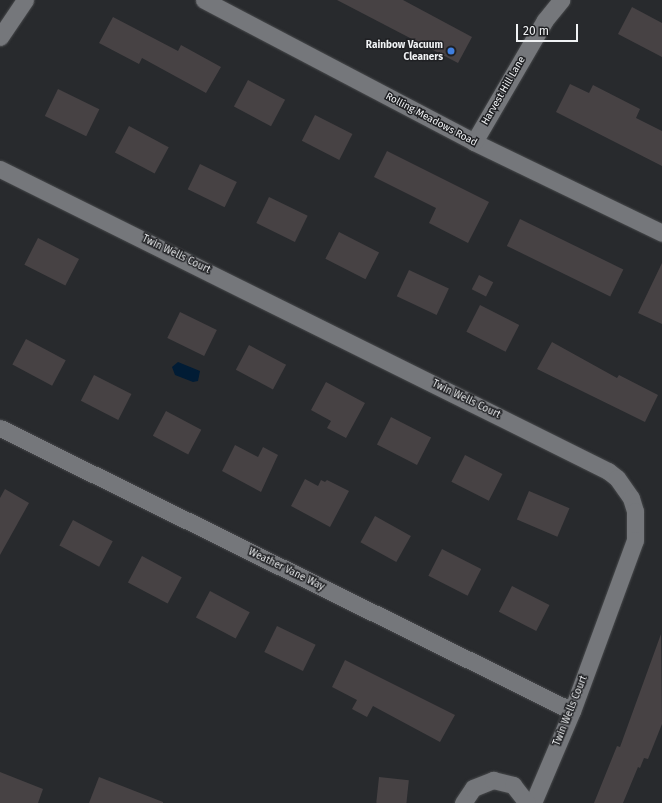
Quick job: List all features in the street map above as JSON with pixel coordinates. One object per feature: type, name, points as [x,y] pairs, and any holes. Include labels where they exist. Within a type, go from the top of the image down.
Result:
[{"type":"street","points":[[0,37],[25,0]]},
{"type":"street","name":"Rolling Meadows Road","points":[[204,0],[474,142],[662,233]]},
{"type":"street","name":"Harvest Hill Lane","points":[[474,142],[545,20],[561,0]]},
{"type":"street","name":"Twin Wells Court","points":[[0,169],[608,471],[617,478],[631,498],[635,511],[635,540],[572,711],[533,803]]},
{"type":"street","name":"Weather Vane Way","points":[[0,428],[572,711]]},
{"type":"street","points":[[463,803],[473,788],[493,780],[513,785],[527,803]]},
{"type":"water","points":[[178,362],[200,371],[198,381],[193,382],[175,375],[172,367]]},
{"type":"building","points":[[337,0],[403,0],[472,37],[458,63]]},
{"type":"building","points":[[632,7],[662,23],[662,57],[618,34]]},
{"type":"building","points":[[113,17],[178,51],[181,45],[221,67],[206,93],[142,58],[139,64],[99,43]]},
{"type":"building","points":[[248,80],[285,100],[271,126],[234,106]]},
{"type":"building","points":[[570,84],[589,93],[593,85],[640,109],[636,118],[662,131],[662,166],[556,112]]},
{"type":"building","points":[[58,89],[99,109],[86,136],[45,116]]},
{"type":"building","points":[[315,115],[352,134],[339,160],[302,141]]},
{"type":"building","points":[[129,126],[169,147],[155,174],[115,152]]},
{"type":"building","points":[[387,151],[489,202],[468,243],[429,223],[436,208],[374,177]]},
{"type":"building","points":[[200,164],[237,182],[225,207],[188,189]]},
{"type":"building","points":[[269,197],[308,216],[295,242],[256,223]]},
{"type":"building","points":[[520,219],[623,269],[610,296],[507,246]]},
{"type":"building","points":[[339,232],[379,252],[365,279],[325,259]]},
{"type":"building","points":[[38,238],[79,259],[65,286],[24,265]]},
{"type":"building","points":[[662,263],[662,324],[638,313]]},
{"type":"building","points":[[409,270],[449,289],[437,315],[397,296]]},
{"type":"building","points":[[479,275],[493,282],[486,297],[472,289]]},
{"type":"building","points":[[480,305],[519,325],[506,352],[466,332]]},
{"type":"building","points":[[180,312],[217,330],[204,356],[167,338]]},
{"type":"building","points":[[26,339],[66,360],[52,386],[12,365]]},
{"type":"building","points":[[552,342],[617,378],[619,375],[658,395],[645,422],[537,369]]},
{"type":"building","points":[[249,345],[286,365],[273,389],[236,370]]},
{"type":"building","points":[[94,375],[131,394],[118,420],[81,401]]},
{"type":"building","points":[[326,382],[365,403],[346,438],[327,428],[331,421],[311,410]]},
{"type":"building","points":[[166,411],[201,430],[188,455],[153,436]]},
{"type":"building","points":[[391,417],[431,437],[417,465],[377,445]]},
{"type":"building","points":[[235,445],[258,457],[263,447],[278,455],[261,492],[222,471]]},
{"type":"building","points":[[465,455],[502,474],[489,501],[451,482]]},
{"type":"building","points":[[305,479],[318,486],[321,480],[325,482],[327,480],[349,491],[330,527],[291,506]]},
{"type":"building","points":[[5,489],[29,503],[0,555],[0,498]]},
{"type":"building","points":[[529,491],[570,508],[557,537],[517,520]]},
{"type":"building","points":[[375,516],[411,536],[396,562],[360,542]]},
{"type":"building","points":[[73,520],[113,541],[99,567],[59,546]]},
{"type":"building","points":[[442,549],[481,569],[468,596],[428,576]]},
{"type":"building","points":[[142,556],[182,577],[168,604],[128,582]]},
{"type":"building","points":[[512,586],[549,605],[536,631],[499,612]]},
{"type":"building","points":[[210,591],[250,612],[236,639],[196,617]]},
{"type":"building","points":[[277,626],[316,645],[303,671],[264,652]]},
{"type":"building","points":[[661,634],[662,724],[648,759],[644,758],[640,768],[638,767],[623,803],[594,803],[617,746],[620,747]]},
{"type":"building","points":[[345,660],[455,715],[440,742],[373,706],[367,717],[352,709],[357,700],[332,687]]},
{"type":"building","points":[[0,772],[43,789],[38,803],[0,803]]},
{"type":"building","points":[[99,777],[163,802],[163,803],[89,803]]},
{"type":"building","points":[[379,777],[409,780],[406,803],[376,803]]},
{"type":"place","name":"Rainbow Vacuum Cleaners","points":[[451,51]]}]
